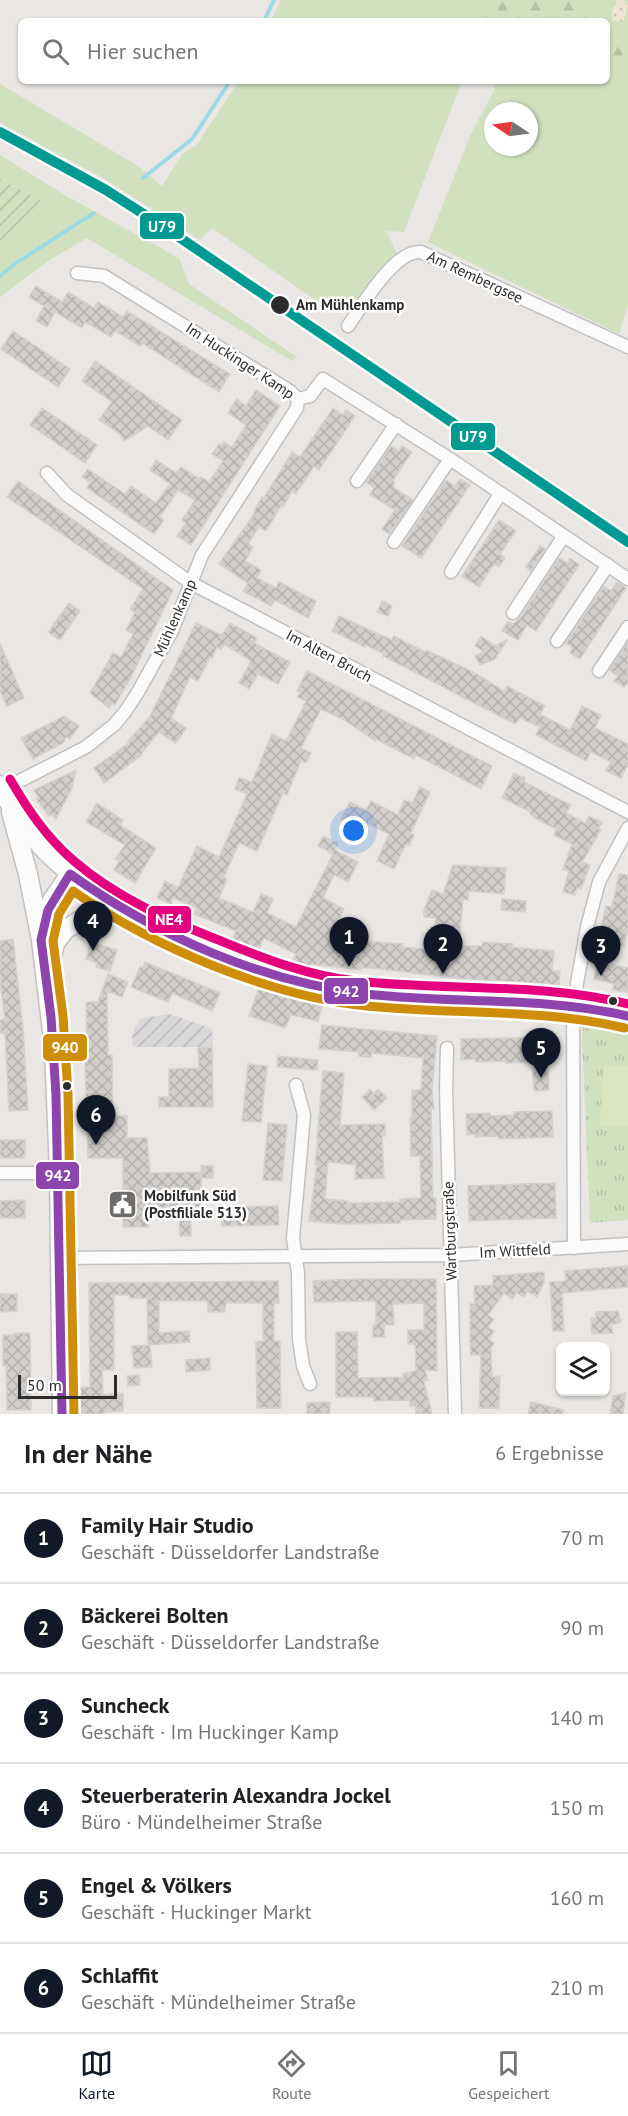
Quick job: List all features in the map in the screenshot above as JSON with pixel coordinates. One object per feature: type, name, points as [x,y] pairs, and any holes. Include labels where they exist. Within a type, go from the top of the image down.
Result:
[{"type":"main road","points":[[3,790],[38,841],[70,874],[97,894],[131,914],[186,941],[266,972],[321,987],[354,993],[573,1006],[628,1016]]},
{"type":"main road","points":[[3,790],[28,874],[41,940],[54,1048],[62,1414]]},
{"type":"main road","points":[[41,940],[48,910],[70,874]]},
{"type":"main road","points":[[48,989],[53,949],[65,930],[85,916],[98,911],[131,914]]},
{"type":"street","name":"Am Rembergsee","points":[[348,326],[383,277],[400,259],[414,251],[421,252],[628,347]]},
{"type":"street","name":"Im Huckinger Kamp","points":[[77,273],[104,276],[290,391],[298,399],[310,396],[323,379],[450,459],[628,579]]},
{"type":"street","name":"Mühlenkamp","points":[[3,790],[86,747],[114,725],[125,712],[171,631],[202,555],[297,408],[298,399]]},
{"type":"street","points":[[357,481],[396,424]]},
{"type":"street","points":[[394,542],[450,459]]},
{"type":"street","name":"Im Alten Bruch","points":[[47,473],[68,495],[191,584],[628,812]]},
{"type":"street","points":[[452,572],[500,494]]},
{"type":"street","points":[[513,613],[563,537]]},
{"type":"street","points":[[556,641],[608,565]]},
{"type":"street","points":[[599,671],[628,627]]},
{"type":"street","points":[[574,1248],[573,1006],[587,927],[599,882],[628,828]]},
{"type":"street","name":"Wartburgstraße","points":[[447,1048],[446,1089],[455,1414]]},
{"type":"street","points":[[296,1085],[304,1115],[292,1238],[298,1273],[299,1339],[303,1366],[310,1384]]},
{"type":"street","points":[[0,1173],[58,1173]]},
{"type":"street","name":"Im Wittfeld","points":[[60,1258],[451,1255],[628,1244]]},
{"type":"shaded area","points":[[170,1014],[212,1029],[213,1047],[133,1047],[132,1034],[139,1019]]},
{"type":"green space","points":[[281,0],[628,0],[628,304],[619,334],[428,242],[471,134],[484,109],[484,156],[538,156],[538,102],[488,102],[495,88],[494,84],[610,84],[610,18],[272,18]]},
{"type":"green space","points":[[484,0],[591,0],[600,18],[479,18]]},
{"type":"green space","points":[[610,31],[628,51],[628,78],[610,71]]},
{"type":"green space","points":[[0,84],[138,166],[162,186],[182,155],[197,144],[237,84],[461,84],[404,232],[386,231],[400,259],[354,317],[343,305],[328,309],[212,228],[200,240],[103,178],[0,123]]},
{"type":"green space","points":[[0,155],[68,197],[179,258],[189,284],[297,357],[292,361],[87,238],[51,259],[0,297],[0,244],[45,203],[0,179]]},
{"type":"green space","points":[[0,179],[45,203],[0,244]]},
{"type":"green space","points":[[589,1023],[628,1031],[628,1220],[590,1223],[582,1037],[583,1025]]},
{"type":"green space","points":[[604,1065],[628,1066],[628,1127],[600,1126]]},
{"type":"sand","points":[[617,0],[624,0],[628,5],[623,22],[613,21],[612,13]]},
{"type":"building","points":[[36,286],[62,302],[68,292],[94,308],[98,302],[123,317],[127,311],[230,374],[219,392],[142,343],[140,346],[115,331],[111,337],[85,322],[82,328],[55,312],[47,327],[36,321],[44,306],[29,297]]},
{"type":"building","points":[[13,331],[70,369],[58,387],[1,349]]},
{"type":"building","points":[[95,361],[182,420],[168,440],[148,426],[124,441],[119,433],[99,420],[112,402],[82,381]]},
{"type":"building","points":[[256,390],[280,406],[191,545],[177,536],[186,523],[182,520],[195,500],[178,490],[160,517],[164,520],[154,534],[87,488],[90,482],[82,477],[88,469],[125,494],[131,486],[156,503],[170,484],[150,470],[156,460],[176,473],[181,467],[209,482],[223,461],[212,454],[219,444],[222,445],[224,442],[232,447],[246,425],[228,413],[237,399],[246,406]]},
{"type":"building","points":[[42,408],[97,445],[85,463],[30,425]]},
{"type":"building","points":[[333,408],[343,415],[346,410],[355,416],[319,470],[314,466],[296,494],[292,491],[266,531],[259,527],[248,544],[253,547],[245,561],[261,570],[257,578],[276,588],[279,582],[316,601],[308,618],[275,600],[271,606],[243,591],[248,583],[219,564],[254,514],[262,497],[264,498],[292,452],[300,457]]},
{"type":"building","points":[[391,446],[399,451],[402,446],[412,452],[394,479],[394,488],[413,500],[389,534],[382,529],[395,510],[370,495],[374,488],[366,482]]},
{"type":"building","points":[[460,479],[470,485],[421,558],[402,546],[446,480],[455,486]]},
{"type":"building","points":[[18,481],[173,590],[131,677],[115,705],[112,703],[109,708],[90,693],[113,653],[121,657],[133,634],[126,630],[135,612],[130,609],[143,589],[7,497]]},
{"type":"building","points":[[499,520],[516,531],[500,554],[505,558],[499,567],[494,564],[479,587],[462,576]]},
{"type":"building","points":[[540,546],[545,549],[531,571],[526,567]]},
{"type":"building","points":[[559,558],[567,563],[570,558],[579,565],[536,631],[527,625],[518,640],[502,631],[508,621],[513,624],[520,618]]},
{"type":"building","points":[[617,582],[626,588],[580,659],[570,653],[573,648],[566,643],[604,586],[611,591]]},
{"type":"building","points":[[382,601],[392,606],[388,616],[377,612]]},
{"type":"building","points":[[69,603],[80,611],[60,640],[48,632]]},
{"type":"building","points":[[339,616],[392,640],[394,636],[425,652],[426,650],[473,672],[504,691],[507,686],[545,706],[540,714],[570,730],[582,706],[601,715],[595,728],[628,744],[628,764],[621,778],[606,771],[611,762],[591,752],[586,761],[536,735],[540,727],[520,718],[515,724],[383,656],[384,654],[332,631]]},
{"type":"building","points":[[196,623],[222,635],[230,623],[257,638],[254,643],[290,662],[278,684],[258,674],[249,689],[239,683],[251,661],[224,644],[221,649],[217,647],[198,681],[190,677],[171,718],[186,728],[180,738],[175,743],[159,732],[142,755],[104,783],[94,768],[130,742],[128,741],[150,716]]},
{"type":"building","points":[[481,636],[495,646],[507,640],[495,659],[480,665],[475,656],[484,652],[475,646]]},
{"type":"building","points":[[628,642],[628,683],[624,687],[614,681],[618,676],[609,670]]},
{"type":"building","points":[[0,644],[24,698],[7,706],[0,691]]},
{"type":"building","points":[[307,671],[492,766],[481,789],[416,755],[414,759],[376,739],[375,741],[344,720],[321,709],[301,748],[311,753],[306,763],[301,761],[287,795],[283,793],[257,851],[239,843],[224,877],[227,880],[219,898],[253,912],[261,894],[273,899],[267,913],[296,927],[333,854],[318,846],[323,836],[338,843],[335,850],[358,862],[348,882],[334,875],[323,898],[344,909],[330,938],[403,944],[402,947],[432,950],[436,918],[424,917],[424,910],[432,890],[443,894],[453,865],[506,868],[504,894],[469,891],[468,900],[463,899],[459,946],[482,946],[482,942],[513,944],[512,947],[554,951],[552,971],[560,971],[559,985],[454,978],[372,968],[361,968],[361,970],[311,964],[308,972],[290,965],[296,954],[264,938],[258,951],[232,940],[236,931],[194,914],[197,908],[173,898],[171,904],[157,898],[165,881],[178,887],[197,846],[219,857],[247,794],[235,789],[239,778],[252,782],[272,734],[286,741],[306,701],[297,697],[300,693],[297,691]]},
{"type":"building","points":[[64,716],[79,726],[70,739],[66,737],[63,743],[33,759],[21,738]]},
{"type":"building","points":[[76,770],[72,788],[56,819],[51,814],[49,816],[36,799],[38,797],[34,790]]},
{"type":"building","points":[[514,773],[525,778],[524,782],[571,805],[566,813],[585,823],[589,816],[602,822],[598,829],[601,830],[582,862],[590,865],[581,889],[577,888],[575,895],[563,892],[569,871],[563,869],[572,844],[554,835],[556,829],[538,820],[530,814],[531,812],[502,798]]},
{"type":"building","points":[[420,787],[430,792],[411,833],[414,835],[409,846],[406,844],[394,869],[377,861],[389,834],[356,818],[352,825],[341,819],[350,802],[366,810],[371,801],[398,815],[404,800],[412,803]]},
{"type":"building","points":[[97,803],[123,820],[120,825],[156,848],[135,883],[114,870],[119,861],[115,859],[125,845],[86,822]]},
{"type":"building","points":[[619,874],[628,875],[628,928],[624,946],[614,944],[609,964],[628,968],[628,992],[613,990],[614,984],[594,979],[602,941],[598,940],[606,906],[612,907]]},
{"type":"building","points":[[502,899],[526,901],[525,912],[501,910]]},
{"type":"building","points":[[13,939],[23,1029],[28,1110],[9,1111],[5,1033],[0,1033],[0,1020],[5,1019],[0,982],[0,941]]},
{"type":"building","points":[[91,942],[117,950],[110,971],[96,967],[97,963],[86,959]]},
{"type":"building","points":[[145,962],[220,993],[212,1011],[172,993],[168,1002],[131,987],[140,967],[143,968]]},
{"type":"building","points":[[108,974],[128,982],[122,997],[107,991],[108,1055],[112,1055],[113,1116],[127,1116],[127,1138],[147,1138],[150,1173],[201,1172],[202,1207],[190,1207],[191,1236],[180,1236],[179,1207],[148,1208],[148,1227],[123,1227],[123,1158],[88,1158],[86,1002],[98,1002]]},
{"type":"building","points":[[260,985],[292,998],[322,1006],[318,1021],[291,1015],[285,1028],[249,1016]]},
{"type":"building","points":[[322,1025],[437,1036],[432,1090],[434,1109],[431,1109],[433,1198],[436,1198],[436,1219],[400,1220],[400,1223],[342,1224],[309,1221],[317,1164],[315,1164],[323,1071],[344,1073],[340,1125],[385,1124],[385,1136],[382,1136],[384,1178],[355,1179],[356,1165],[328,1162],[325,1199],[347,1201],[347,1203],[400,1202],[400,1199],[421,1198],[420,1156],[411,1156],[410,1118],[412,1120],[412,1090],[421,1090],[423,1058],[372,1053],[371,1057],[365,1057],[359,1056],[359,1052],[319,1049]]},
{"type":"building","points":[[547,1037],[549,1090],[534,1091],[532,1062],[461,1060],[461,1039]]},
{"type":"building","points":[[212,1047],[213,1107],[159,1107],[159,1097],[169,1097],[169,1069],[199,1068],[198,1048]]},
{"type":"building","points":[[278,1056],[318,1060],[317,1070],[277,1067]]},
{"type":"building","points":[[248,1064],[267,1066],[261,1122],[242,1121]]},
{"type":"building","points":[[370,1089],[374,1094],[378,1089],[387,1098],[374,1110],[362,1097]]},
{"type":"building","points":[[552,1111],[553,1137],[498,1139],[498,1136],[467,1135],[466,1114],[490,1113],[490,1116],[514,1115],[514,1112]]},
{"type":"building","points":[[268,1123],[287,1125],[282,1181],[263,1180]]},
{"type":"building","points":[[0,1140],[25,1140],[25,1158],[0,1158]]},
{"type":"building","points":[[201,1166],[213,1166],[213,1178],[202,1178]]},
{"type":"building","points":[[555,1183],[556,1218],[469,1221],[468,1186]]},
{"type":"building","points":[[25,1200],[25,1218],[0,1218],[0,1201]]},
{"type":"building","points":[[278,1206],[279,1225],[222,1226],[222,1207]]},
{"type":"building","points":[[628,1266],[628,1287],[562,1293],[564,1331],[553,1331],[550,1282],[566,1281],[565,1271]]},
{"type":"building","points":[[544,1272],[544,1283],[537,1297],[527,1291],[524,1297],[516,1293],[512,1299],[504,1293],[488,1315],[494,1319],[488,1327],[494,1331],[489,1339],[494,1343],[491,1348],[492,1377],[500,1376],[499,1408],[479,1408],[481,1355],[471,1355],[470,1344],[470,1304],[475,1304],[474,1286],[493,1285],[493,1276]]},
{"type":"building","points":[[436,1279],[437,1371],[425,1370],[428,1380],[424,1381],[432,1414],[416,1414],[416,1406],[410,1406],[410,1400],[374,1401],[374,1397],[336,1397],[336,1332],[357,1332],[358,1378],[404,1377],[403,1374],[418,1370],[416,1370],[415,1344],[408,1344],[408,1330],[424,1330],[424,1303],[393,1304],[394,1325],[384,1325],[385,1337],[373,1337],[373,1325],[376,1325],[376,1301],[314,1302],[313,1281]]},
{"type":"building","points":[[278,1281],[279,1303],[274,1303],[274,1341],[280,1341],[281,1408],[257,1408],[256,1342],[263,1341],[263,1303],[226,1303],[225,1312],[208,1312],[208,1301],[159,1301],[159,1333],[189,1331],[190,1342],[148,1345],[147,1298],[114,1295],[114,1370],[102,1370],[103,1395],[123,1393],[123,1411],[80,1414],[80,1387],[90,1387],[89,1283]]},
{"type":"building","points":[[0,1294],[17,1294],[17,1311],[0,1312]]},
{"type":"building","points":[[618,1311],[621,1322],[611,1325],[613,1333],[592,1334],[591,1318],[596,1318],[596,1312]]},
{"type":"building","points":[[15,1333],[30,1333],[31,1410],[7,1410],[3,1335],[15,1335]]},
{"type":"building","points":[[150,1345],[152,1367],[134,1368],[132,1346]]},
{"type":"building","points":[[210,1358],[210,1370],[186,1372],[186,1360]]},
{"type":"building","points":[[139,1375],[140,1385],[128,1386],[127,1376]]},
{"type":"building","points":[[626,1393],[623,1414],[610,1414],[613,1396]]},
{"type":"building","points":[[330,1402],[330,1413],[307,1414],[307,1403]]},
{"type":"building","points":[[531,1402],[564,1410],[563,1414],[528,1414]]},
{"type":"waterway","points":[[265,18],[274,0]]},
{"type":"waterway","points":[[143,178],[192,139],[228,84]]},
{"type":"waterway","points":[[0,276],[16,263],[94,213]]},
{"type":"transit line","name":"U79","points":[[0,132],[106,190],[167,229],[628,542]]},
{"type":"transit line","name":"NE4","points":[[10,779],[31,813],[64,852],[108,886],[163,917],[271,960],[339,979],[390,984],[527,990],[594,997],[628,1004]]},
{"type":"transit line","name":"942","points":[[62,1414],[56,1095],[51,1017],[41,940],[48,910],[70,874],[138,917],[174,936],[249,967],[288,979],[366,994],[530,1003],[628,1016]]},
{"type":"transit line","name":"940","points":[[74,1414],[68,1094],[63,1016],[53,941],[59,914],[73,891],[105,912],[175,949],[213,966],[291,992],[367,1006],[561,1017],[625,1028]]},
{"type":"place","name":"Am Mühlenkamp","points":[[280,305]]},
{"type":"place","name":"Steuerberaterin Alexandra Jockel","points":[[93,951]]},
{"type":"place","name":"Family Hair Studio","points":[[349,967]]},
{"type":"place","name":"Bäckerei Bolten","points":[[443,974]]},
{"type":"place","name":"Suncheck","points":[[601,976]]},
{"type":"place","name":"Engel & Völkers","points":[[541,1078]]},
{"type":"place","name":"Schlaffit","points":[[96,1145]]},
{"type":"place","name":"Mobilfunk Süd (Postfiliale 513)","points":[[123,1205]]}]
